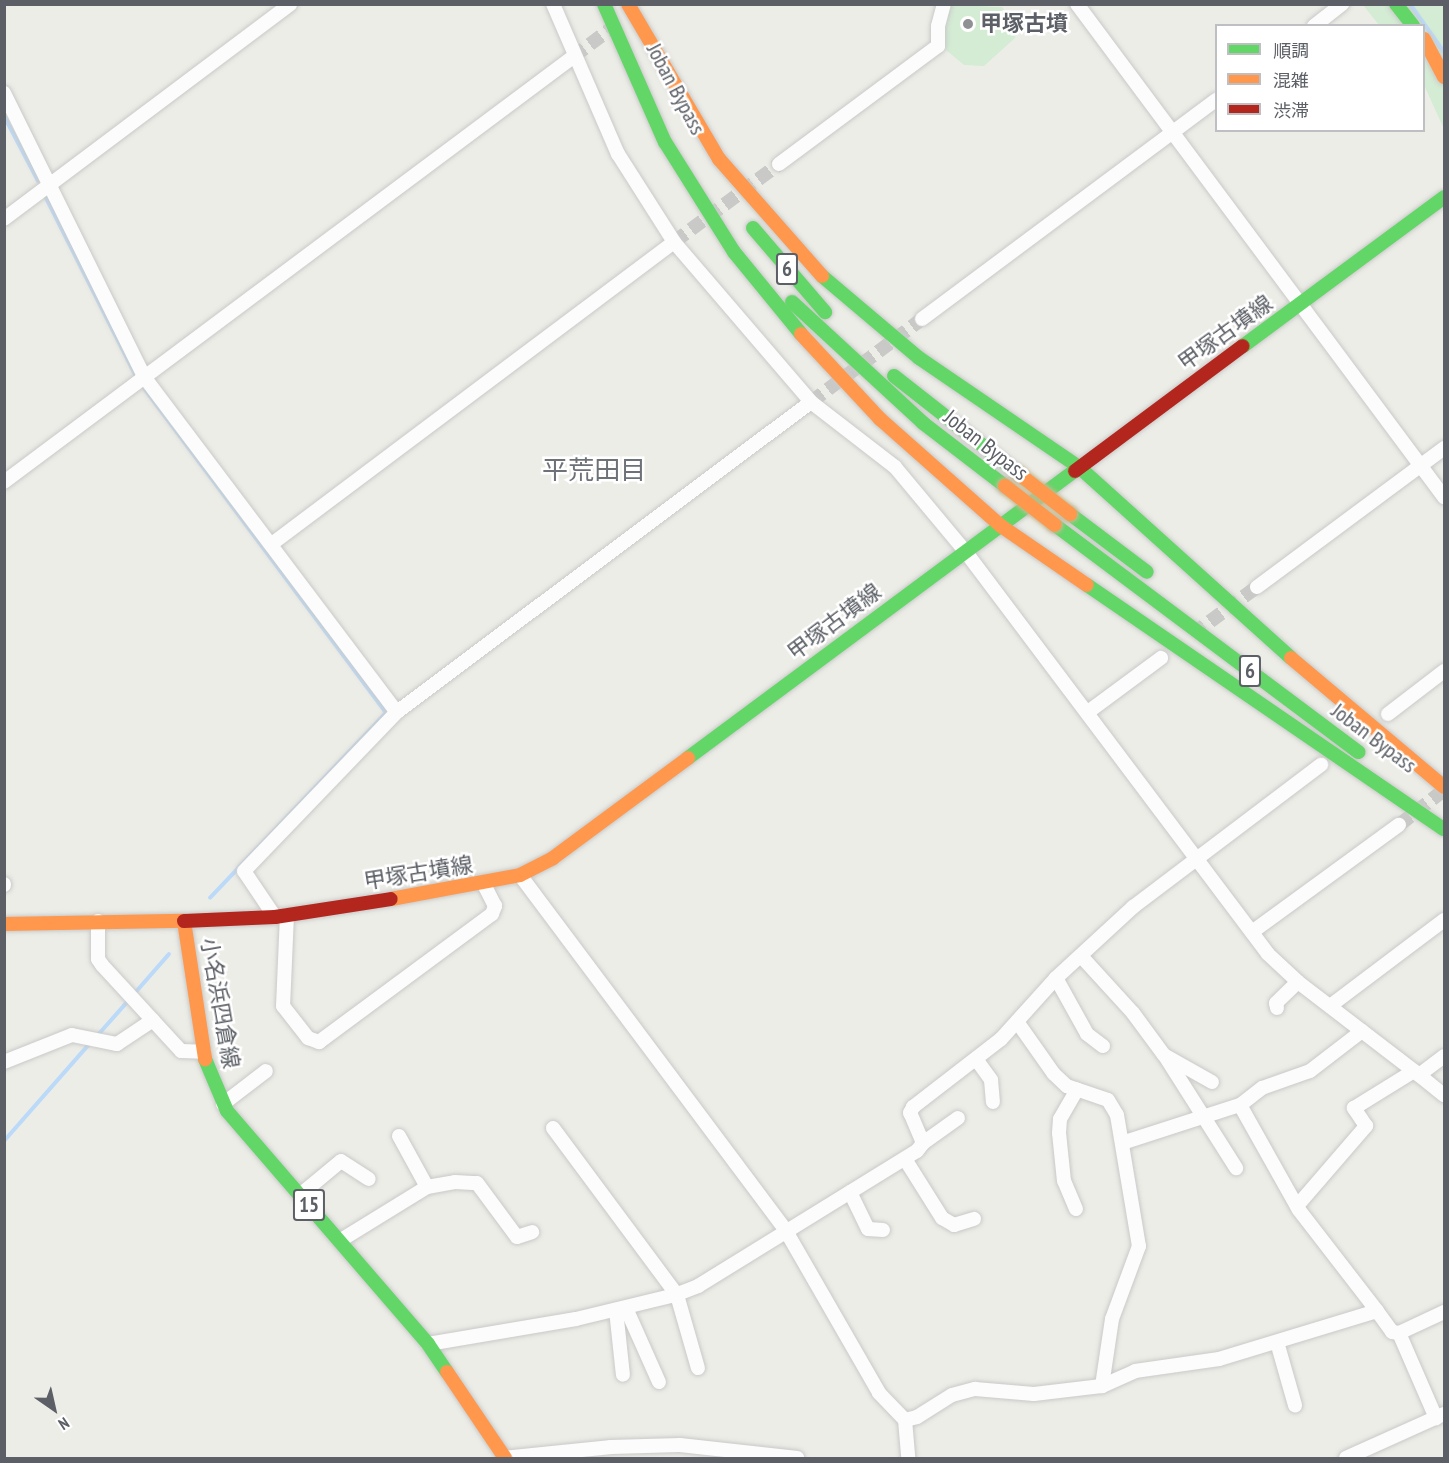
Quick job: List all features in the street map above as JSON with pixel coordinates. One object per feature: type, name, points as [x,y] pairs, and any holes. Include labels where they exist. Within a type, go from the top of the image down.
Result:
[{"type":"main road","points":[[604,4],[665,142],[734,252],[777,307],[855,394],[931,467],[1001,526],[1444,829]]},
{"type":"main road","name":"Joban Bypass","points":[[613,4],[653,97],[688,157],[751,250],[791,301],[922,423],[1444,818]]},
{"type":"main road","points":[[627,4],[719,159],[803,259],[857,309],[919,358],[1079,467],[1284,652],[1444,787]]},
{"type":"main road","name":"Joban Bypass","points":[[627,4],[700,155],[728,193]]},
{"type":"main road","points":[[1396,4],[1411,24]]},
{"type":"main road","points":[[1425,41],[1444,76]]},
{"type":"main road","name":"甲塚古墳線","points":[[184,921],[281,916],[484,884],[520,875],[553,858],[1444,197]]},
{"type":"main road","name":"Joban Bypass","points":[[741,212],[805,291],[857,344],[1070,514],[1162,583]]},
{"type":"main road","name":"Joban Bypass","points":[[1341,720],[1444,800]]},
{"type":"main road","name":"小名浜四倉線","points":[[4,924],[184,921],[189,977],[204,1052],[223,1104],[245,1136],[341,1240],[428,1344],[504,1458]]},
{"type":"street","points":[[4,219],[290,4]]},
{"type":"street","points":[[553,4],[573,57],[618,153],[674,243],[811,402],[895,467],[965,551],[1273,960],[1444,1095]]},
{"type":"street","points":[[779,164],[938,46],[938,26],[944,4]]},
{"type":"street","points":[[1077,4],[1444,496]]},
{"type":"street","points":[[1317,24],[1342,4]]},
{"type":"street","points":[[4,482],[573,57]]},
{"type":"street","points":[[4,93],[51,184],[141,380],[273,543],[397,712]]},
{"type":"street","points":[[922,319],[1215,101]]},
{"type":"street","points":[[273,543],[674,243]]},
{"type":"street","points":[[484,884],[495,906],[492,914],[319,1042],[308,1038],[283,1006],[281,916],[244,871],[397,712],[811,402]]},
{"type":"street","points":[[1257,587],[1444,448]]},
{"type":"street","points":[[1088,712],[1161,658]]},
{"type":"street","points":[[1389,714],[1444,671]]},
{"type":"street","points":[[923,1143],[910,1113],[913,1107],[976,1059],[1018,1023],[1056,978],[1133,907],[1321,765]]},
{"type":"street","points":[[1252,932],[1399,825]]},
{"type":"street","points":[[520,875],[786,1231],[879,1393],[905,1420],[908,1458]]},
{"type":"street","points":[[1330,1006],[1444,920]]},
{"type":"street","points":[[98,921],[98,959],[181,1051],[204,1052]]},
{"type":"street","points":[[1081,956],[1133,1013],[1164,1054],[1236,1168]]},
{"type":"street","points":[[1056,978],[1087,1034],[1103,1046]]},
{"type":"street","points":[[1276,1008],[1276,1003],[1298,982]]},
{"type":"street","points":[[4,1062],[62,1037],[85,1037],[102,1043],[117,1044],[153,1020]]},
{"type":"street","points":[[1018,1023],[1054,1074],[1077,1089],[1108,1100],[1114,1107],[1139,1246],[1112,1319],[1102,1386]]},
{"type":"street","points":[[1122,1143],[1240,1105],[1262,1088],[1310,1071],[1362,1031]]},
{"type":"street","points":[[1164,1054],[1212,1082]]},
{"type":"street","points":[[1297,1206],[1366,1126],[1354,1108],[1444,1056]]},
{"type":"street","points":[[976,1059],[991,1080],[993,1102]]},
{"type":"street","points":[[223,1104],[266,1071]]},
{"type":"street","points":[[1076,1209],[1064,1180],[1059,1133],[1060,1119],[1077,1089]]},
{"type":"street","points":[[1240,1105],[1297,1206],[1392,1332],[1399,1333],[1444,1312]]},
{"type":"street","points":[[428,1344],[621,1309],[677,1295],[905,1159],[923,1143],[958,1119]]},
{"type":"street","points":[[553,1128],[677,1295],[698,1368]]},
{"type":"street","points":[[399,1136],[427,1187]]},
{"type":"street","points":[[905,1159],[942,1218],[954,1225],[974,1219]]},
{"type":"street","points":[[300,1195],[341,1161],[369,1179]]},
{"type":"street","points":[[341,1240],[427,1187],[442,1183],[477,1184],[517,1237],[532,1232]]},
{"type":"street","points":[[850,1192],[868,1229],[883,1230]]},
{"type":"street","points":[[621,1309],[623,1375]]},
{"type":"street","points":[[621,1309],[659,1382]]},
{"type":"street","points":[[905,1420],[917,1417],[952,1395],[975,1389],[1034,1394],[1102,1386],[1135,1371],[1219,1359],[1377,1311]]},
{"type":"street","points":[[1346,1458],[1440,1416],[1399,1333]]},
{"type":"street","points":[[1277,1342],[1295,1405]]},
{"type":"street","points":[[504,1458],[611,1447],[680,1445],[796,1458]]},
{"type":"green space","points":[[949,5],[1002,7],[1017,26],[1015,38],[984,66],[964,65],[946,50],[943,28]]},
{"type":"green space","points":[[1363,5],[1444,5],[1444,129],[1425,87],[1425,24],[1378,24]]},
{"type":"waterway","points":[[1410,4],[1424,24]]},
{"type":"waterway","points":[[1425,25],[1444,52]]},
{"type":"waterway","points":[[4,116],[38,181]]},
{"type":"waterway","points":[[45,196],[137,378]]},
{"type":"waterway","points":[[141,384],[386,713],[210,898]]},
{"type":"waterway","points":[[134,994],[169,954]]},
{"type":"waterway","points":[[96,1037],[129,1000]]},
{"type":"waterway","points":[[4,1141],[91,1042]]},
{"type":"tunnel","points":[[573,57],[617,24]]},
{"type":"tunnel","points":[[674,242],[779,164]]},
{"type":"tunnel","points":[[811,402],[922,319]]},
{"type":"tunnel","points":[[1193,634],[1257,587]]},
{"type":"tunnel","points":[[1399,825],[1444,790]]},
{"type":"traffic: fast","points":[[604,4],[665,142],[734,252],[801,334]]},
{"type":"traffic: fast","points":[[1396,4],[1411,24]]},
{"type":"traffic: fast","points":[[1243,346],[1444,197]]},
{"type":"traffic: fast","points":[[753,228],[825,312]]},
{"type":"traffic: fast","points":[[822,276],[919,358],[1079,467],[1291,658]]},
{"type":"traffic: fast","points":[[792,302],[923,423],[1005,486]]},
{"type":"traffic: fast","points":[[894,376],[1019,474]]},
{"type":"traffic: fast","points":[[688,758],[1075,471]]},
{"type":"traffic: fast","points":[[1070,514],[1147,572]]},
{"type":"traffic: fast","points":[[1055,525],[1358,752]]},
{"type":"traffic: fast","points":[[1087,585],[1444,829]]},
{"type":"traffic: fast","points":[[205,1059],[227,1111],[428,1344],[447,1372]]},
{"type":"traffic: slow","points":[[628,4],[719,159],[822,276]]},
{"type":"traffic: slow","points":[[1425,41],[1444,77]]},
{"type":"traffic: slow","points":[[801,334],[880,419],[1001,526],[1087,585]]},
{"type":"traffic: slow","points":[[1019,474],[1070,514]]},
{"type":"traffic: slow","points":[[1005,486],[1055,525]]},
{"type":"traffic: slow","points":[[1291,658],[1444,787]]},
{"type":"traffic: slow","points":[[391,899],[520,875],[553,858],[688,758]]},
{"type":"traffic: slow","points":[[4,924],[184,921],[205,1059]]},
{"type":"traffic: slow","points":[[447,1372],[505,1458]]},
{"type":"traffic: jam","points":[[1075,471],[1243,346]]},
{"type":"traffic: jam","points":[[184,921],[275,917],[391,899]]},
{"type":"place","name":"甲塚古墳","points":[[968,24]]},
{"type":"district","name":"平荒田目","points":[[594,470]]}]
